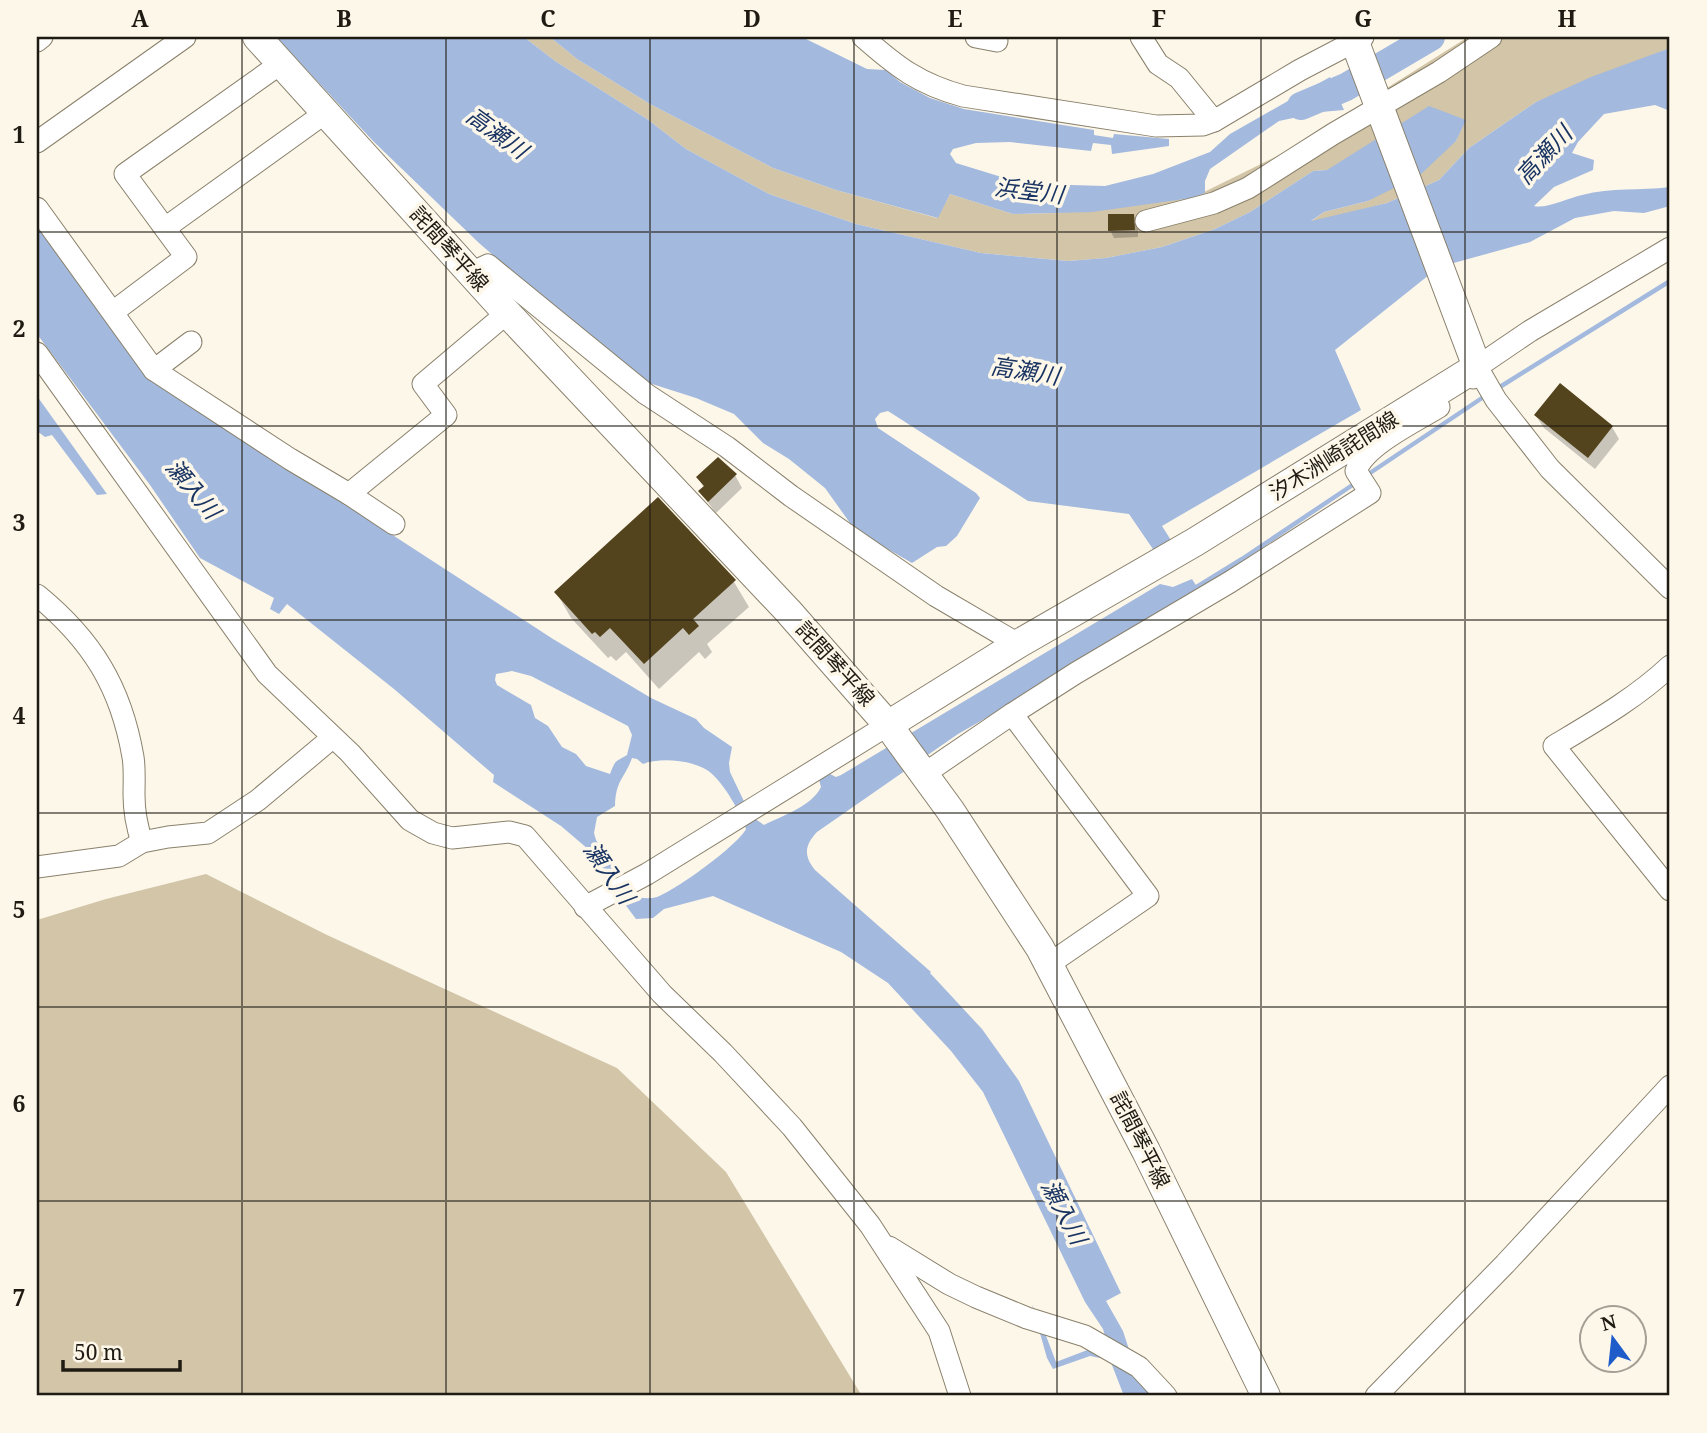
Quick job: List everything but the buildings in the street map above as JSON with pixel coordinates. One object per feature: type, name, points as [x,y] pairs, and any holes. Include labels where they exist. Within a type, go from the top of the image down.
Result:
[{"type":"main road","name":"詫間琴平線","points":[[257,37],[507,313],[788,611],[891,728],[965,833],[1049,964],[1146,1151],[1266,1396]]},
{"type":"main road","points":[[1357,39],[1379,105],[1483,378]]},
{"type":"main road","name":"汐木洲崎詫間線","points":[[891,728],[1018,644],[1483,378]]},
{"type":"street","points":[[37,41],[42,37]]},
{"type":"street","points":[[37,142],[185,37]]},
{"type":"street","points":[[863,37],[889,59],[933,88],[963,96],[1156,126],[1203,125],[1214,121],[1357,39]]},
{"type":"street","points":[[1141,37],[1158,64],[1180,78],[1214,121]]},
{"type":"street","points":[[1146,221],[1204,207],[1248,188],[1379,105],[1439,72],[1491,37]]},
{"type":"street","points":[[113,312],[186,257],[125,174],[280,64]]},
{"type":"street","points":[[165,228],[325,113]]},
{"type":"street","points":[[37,208],[154,370],[394,524]]},
{"type":"street","points":[[921,770],[1370,494],[1361,480],[1359,462],[1370,452],[1483,378],[1530,331],[1670,248]]},
{"type":"street","points":[[471,273],[488,265],[646,394],[726,447],[791,496],[936,596],[1018,644]]},
{"type":"street","points":[[349,494],[446,415],[422,384],[507,313]]},
{"type":"street","points":[[154,370],[191,342]]},
{"type":"street","points":[[37,353],[267,674],[350,754],[410,820],[433,833],[452,838],[509,832],[525,836],[662,994],[723,1053],[792,1127],[884,1244],[939,1331],[960,1396]]},
{"type":"street","points":[[1483,378],[1550,469],[1670,588]]},
{"type":"street","points":[[37,595],[78,633],[104,669],[120,701],[134,759],[134,799],[142,842]]},
{"type":"street","points":[[1670,666],[1634,695],[1554,746],[1670,890]]},
{"type":"street","points":[[1012,714],[1148,896],[1049,964]]},
{"type":"street","points":[[585,907],[647,874],[891,728]]},
{"type":"street","points":[[37,867],[119,856],[142,842],[208,833],[258,800],[332,738]]},
{"type":"street","points":[[1377,1396],[1505,1264],[1670,1086]]},
{"type":"street","points":[[884,1244],[949,1284],[976,1297],[1027,1318],[1085,1336],[1139,1367],[1166,1396]]},
{"type":"shaded area","points":[[524,37],[550,37],[577,59],[650,104],[773,168],[836,190],[937,218],[950,194],[1013,214],[1056,213],[1192,198],[1287,151],[1468,37],[1670,37],[1670,48],[1536,102],[1469,148],[1439,180],[1387,203],[1309,223],[1324,212],[1368,201],[1456,141],[1465,120],[1327,170],[1313,171],[1250,212],[1215,229],[1162,247],[1106,258],[1068,261],[981,253],[856,224],[769,194],[686,149],[647,119],[555,61]]},
{"type":"shaded area","points":[[206,874],[327,935],[617,1068],[726,1172],[862,1396],[37,1396],[37,920],[106,899]]},
{"type":"water","name":"高瀬川","points":[[276,37],[524,37],[555,61],[647,119],[686,149],[769,194],[856,224],[981,253],[1068,261],[1106,258],[1162,247],[1215,229],[1250,212],[1313,171],[1327,170],[1429,106],[1466,120],[1456,141],[1420,175],[1368,201],[1324,212],[1311,221],[1387,203],[1439,180],[1469,148],[1536,102],[1591,77],[1670,48],[1670,111],[1655,105],[1604,114],[1578,142],[1572,153],[1594,160],[1593,170],[1554,187],[1534,206],[1545,206],[1604,191],[1670,187],[1670,206],[1644,213],[1614,211],[1575,218],[1530,242],[1439,267],[1335,350],[1361,410],[1162,526],[1174,545],[1157,555],[1129,514],[1028,501],[888,411],[880,413],[875,419],[878,428],[980,498],[957,536],[946,546],[937,547],[912,563],[855,530],[825,488],[789,459],[763,443],[734,414],[649,383],[546,301],[479,243],[374,142]]},
{"type":"water","points":[[550,37],[802,37],[867,69],[886,70],[900,82],[930,98],[964,109],[1094,130],[1094,135],[1113,138],[1114,134],[1169,139],[1169,146],[1112,154],[1111,145],[1093,143],[1091,151],[1010,142],[976,143],[953,149],[950,154],[956,163],[1008,179],[1037,184],[1105,186],[1153,174],[1210,152],[1230,134],[1330,77],[1344,110],[1279,121],[1210,169],[1205,181],[1205,193],[1192,198],[1092,212],[1013,214],[950,194],[938,218],[836,190],[773,168],[650,104],[577,59]]},
{"type":"water","name":"瀬入川","points":[[37,223],[148,376],[351,504],[391,534],[553,639],[651,698],[696,719],[704,728],[732,747],[730,772],[751,816],[764,825],[811,800],[821,787],[818,776],[826,772],[836,777],[841,775],[1160,584],[1173,587],[1192,579],[1202,595],[958,734],[817,832],[807,850],[815,870],[931,972],[982,1029],[1019,1081],[1121,1293],[1106,1301],[1123,1331],[1138,1377],[1156,1396],[1124,1396],[1110,1360],[1090,1356],[1053,1369],[1047,1358],[1032,1305],[1056,1362],[1090,1349],[1109,1351],[1103,1329],[1085,1302],[983,1092],[951,1051],[888,983],[841,952],[713,896],[664,909],[653,918],[636,919],[588,855],[588,849],[561,826],[493,782],[494,775],[394,689],[287,604],[279,614],[270,609],[274,598],[200,558],[150,485],[37,334]],"holes":[[[512,671],[531,676],[628,726],[632,735],[627,755],[616,762],[610,774],[586,766],[576,754],[562,747],[548,726],[535,718],[531,705],[497,685],[496,674]],[[632,758],[643,764],[678,761],[696,765],[711,773],[727,792],[746,829],[731,846],[705,867],[678,886],[654,898],[635,897],[594,833],[597,817],[615,806],[619,785]]]},
{"type":"water","points":[[37,396],[107,494],[97,495],[52,435],[45,437],[37,431]]},
{"type":"waterway","name":"浜堂川","points":[[1301,106],[1346,87],[1431,37]]},
{"type":"waterway","points":[[1495,390],[1670,281]]},
{"type":"waterway","points":[[1367,475],[1485,396]]},
{"type":"waterway","points":[[1195,588],[1357,482]]}]
